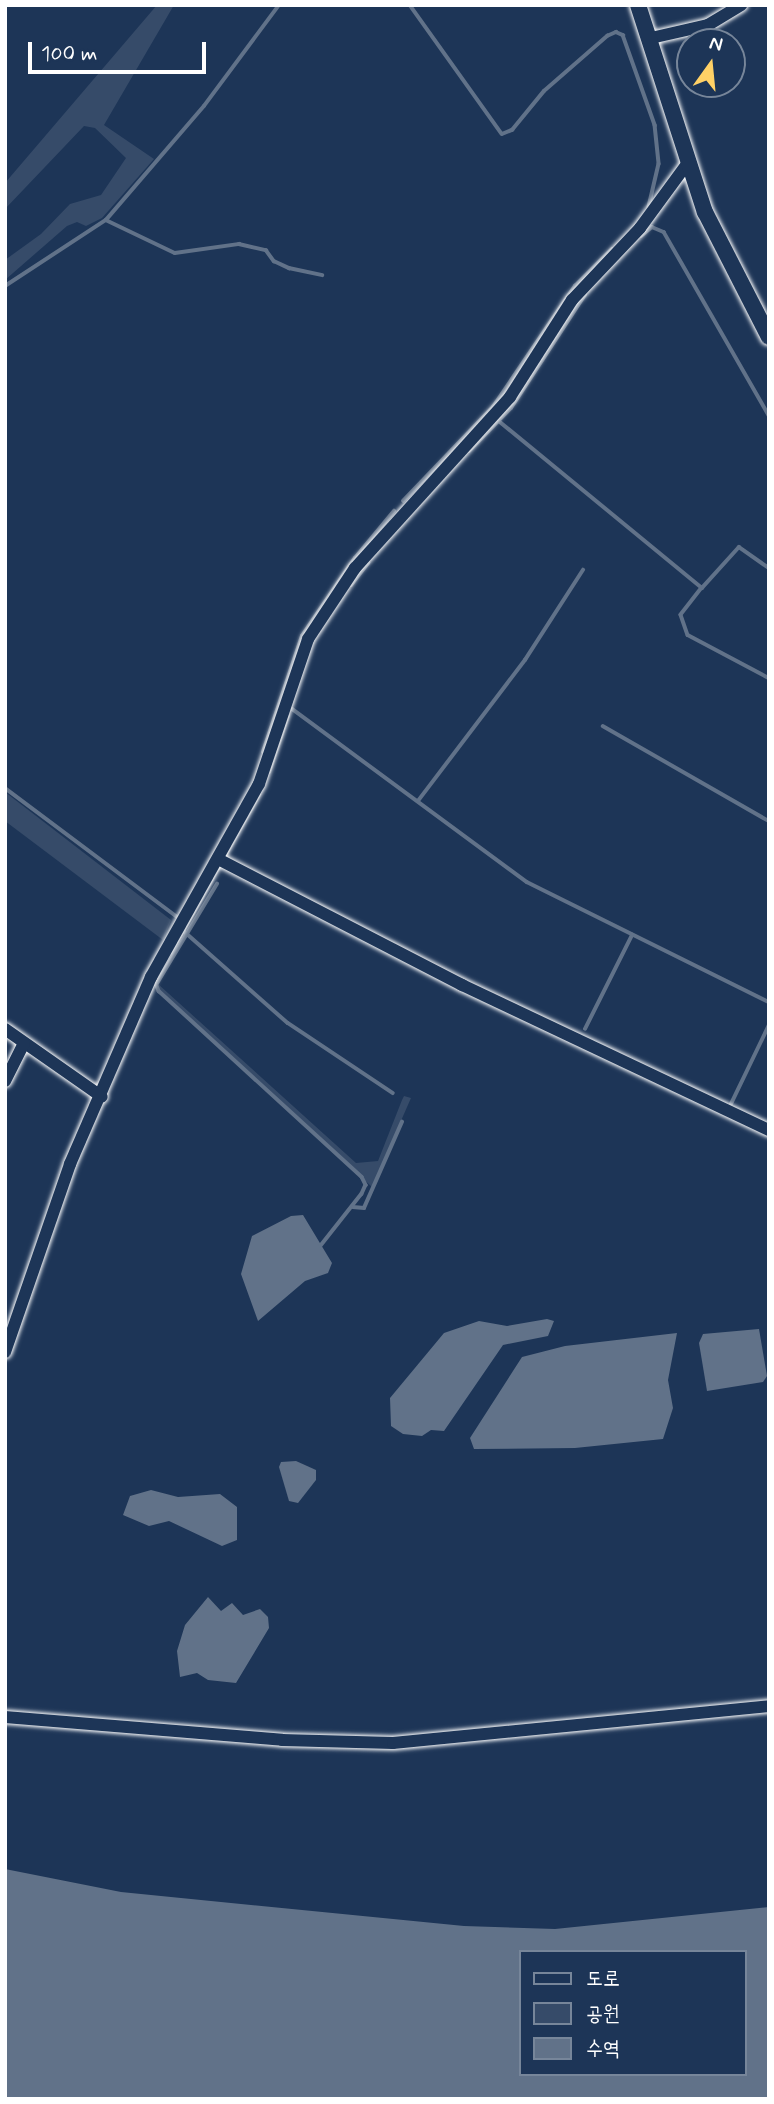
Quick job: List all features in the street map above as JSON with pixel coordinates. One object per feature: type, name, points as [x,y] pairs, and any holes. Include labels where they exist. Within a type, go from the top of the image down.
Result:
[{"type":"main road","points":[[638,5],[651,38],[705,212],[769,337]]},
{"type":"street","points":[[651,38],[708,25],[741,5]]},
{"type":"street","points":[[5,1352],[70,1164],[102,1097],[151,977],[259,784],[300,656],[321,616],[402,511],[510,397],[572,300],[640,228],[690,160]]},
{"type":"street","points":[[218,859],[462,985],[769,1130]]},
{"type":"street","points":[[5,1029],[102,1097]]},
{"type":"street","points":[[5,1081],[24,1043]]},
{"type":"street","points":[[5,1717],[282,1740],[393,1743],[769,1706]]},
{"type":"green space","points":[[157,5],[174,5],[104,125],[154,159],[102,218],[86,226],[77,222],[67,226],[5,280],[5,260],[41,234],[70,204],[101,195],[126,158],[95,128],[84,126],[5,209],[5,183]]},
{"type":"green space","points":[[5,792],[171,920],[163,940],[5,821]]},
{"type":"green space","points":[[158,984],[356,1163],[378,1161],[404,1096],[411,1098],[372,1187],[159,990]]},
{"type":"water","points":[[303,1215],[332,1263],[328,1273],[305,1281],[258,1321],[241,1274],[252,1236],[291,1216]]},
{"type":"water","points":[[547,1319],[554,1321],[548,1336],[503,1345],[444,1431],[431,1430],[422,1436],[403,1434],[391,1426],[390,1398],[444,1333],[479,1321],[507,1326]]},
{"type":"water","points":[[759,1329],[767,1376],[763,1382],[707,1391],[699,1343],[703,1334]]},
{"type":"water","points":[[677,1333],[668,1380],[673,1408],[663,1439],[575,1448],[474,1449],[470,1438],[522,1357],[565,1346]]},
{"type":"water","points":[[296,1461],[316,1470],[316,1480],[298,1503],[289,1501],[279,1467],[281,1462]]},
{"type":"water","points":[[151,1490],[178,1497],[220,1494],[237,1507],[237,1540],[222,1546],[169,1521],[149,1526],[123,1515],[130,1496]]},
{"type":"water","points":[[208,1597],[221,1611],[232,1603],[243,1615],[260,1609],[268,1617],[269,1628],[236,1683],[208,1680],[197,1673],[180,1677],[177,1651],[185,1625]]},
{"type":"water","points":[[5,1869],[121,1892],[464,1926],[555,1929],[769,1907],[769,2099],[5,2099]]},
{"type":"waterway","points":[[5,286],[106,220],[204,106],[279,5]]},
{"type":"waterway","points":[[410,5],[502,134],[512,130],[544,91],[607,36],[616,32],[623,35],[655,125],[659,164],[649,207]]},
{"type":"waterway","points":[[106,220],[175,253],[239,244],[266,250],[274,261],[289,268],[322,275]]},
{"type":"waterway","points":[[641,236],[652,227],[664,232],[769,415]]},
{"type":"waterway","points":[[403,501],[493,407],[575,286],[612,249]]},
{"type":"waterway","points":[[469,451],[511,408],[585,295]]},
{"type":"waterway","points":[[499,421],[702,588],[739,547],[769,568]]},
{"type":"waterway","points":[[263,752],[302,636],[355,558],[394,511]]},
{"type":"waterway","points":[[351,585],[368,563]]},
{"type":"waterway","points":[[418,801],[525,660],[583,570]]},
{"type":"waterway","points":[[702,588],[681,615],[688,635],[769,678]]},
{"type":"waterway","points":[[291,708],[527,882],[769,1002]]},
{"type":"waterway","points":[[269,772],[288,716]]},
{"type":"waterway","points":[[603,726],[769,821]]},
{"type":"waterway","points":[[5,788],[179,918]]},
{"type":"waterway","points":[[171,953],[259,795]]},
{"type":"waterway","points":[[156,985],[217,884]]},
{"type":"waterway","points":[[185,932],[288,1023],[393,1093]]},
{"type":"waterway","points":[[585,1029],[632,935]]},
{"type":"waterway","points":[[155,981],[159,991],[362,1177],[366,1185],[362,1194],[321,1246]]},
{"type":"waterway","points":[[731,1104],[769,1025]]},
{"type":"waterway","points":[[353,1207],[364,1208],[402,1122]]}]
